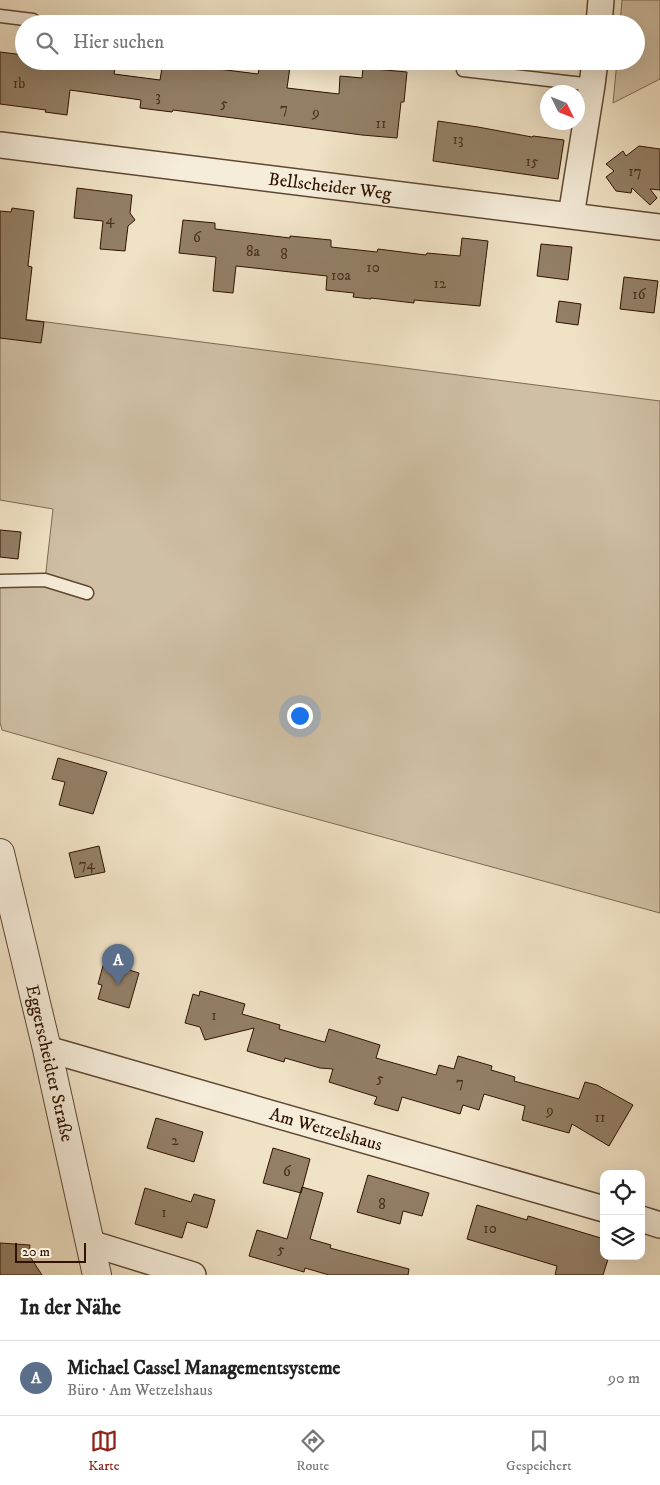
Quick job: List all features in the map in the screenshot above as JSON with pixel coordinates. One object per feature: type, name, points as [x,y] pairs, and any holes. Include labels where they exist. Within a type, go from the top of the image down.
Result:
[{"type":"street","points":[[600,15],[601,0]]},
{"type":"street","points":[[571,216],[594,73]]},
{"type":"street","name":"Bellscheider Weg","points":[[0,145],[660,227]]},
{"type":"street","name":"Eggerscheidter Straße","points":[[0,852],[47,1049],[97,1275]]},
{"type":"street","name":"Am Wetzelshaus","points":[[47,1049],[600,1207]]},
{"type":"street","points":[[645,1220],[660,1225]]},
{"type":"street","points":[[90,1242],[193,1275]]},
{"type":"lane","points":[[0,16],[15,18]]},
{"type":"lane","points":[[463,70],[594,73]]},
{"type":"lane","points":[[0,580],[44,580],[87,593]]},
{"type":"shaded area","points":[[622,0],[660,0],[660,79],[613,103],[616,70],[645,70],[645,15],[621,15]]},
{"type":"shaded area","points":[[0,316],[660,401],[660,913],[229,795],[2,730],[0,722],[0,581],[45,580],[53,509],[0,500]]},
{"type":"building","points":[[0,52],[15,54],[15,70],[115,70],[114,74],[160,80],[162,70],[226,70],[258,74],[259,70],[290,70],[287,88],[339,94],[340,76],[362,78],[363,70],[407,72],[404,102],[401,102],[397,138],[173,110],[172,112],[140,108],[141,100],[70,90],[67,115],[45,112],[46,110],[0,104]]},
{"type":"building","points":[[438,121],[532,137],[564,140],[558,179],[433,161]]},
{"type":"building","points":[[639,146],[660,149],[660,190],[650,189],[657,198],[650,205],[632,188],[631,193],[616,191],[606,177],[614,171],[606,164],[623,151],[626,156]]},
{"type":"building","points":[[77,188],[132,195],[130,213],[135,220],[128,226],[125,251],[100,249],[103,221],[74,218]]},
{"type":"building","points":[[12,208],[34,211],[28,266],[32,267],[26,320],[44,322],[41,343],[0,338],[0,211],[11,212]]},
{"type":"building","points":[[183,220],[215,223],[215,229],[290,238],[290,236],[331,240],[331,247],[377,252],[378,249],[426,255],[427,253],[460,256],[462,238],[488,241],[480,306],[414,300],[414,303],[353,297],[354,293],[326,290],[327,276],[236,266],[233,293],[213,291],[216,257],[179,253]]},
{"type":"building","points":[[541,244],[572,247],[568,280],[537,276]]},
{"type":"building","points":[[624,277],[658,281],[654,313],[620,309]]},
{"type":"building","points":[[559,301],[581,304],[578,325],[556,322]]},
{"type":"building","points":[[0,530],[21,532],[18,559],[0,557]]},
{"type":"building","points":[[58,758],[107,772],[93,814],[59,805],[65,782],[52,779]]},
{"type":"building","points":[[99,846],[105,872],[75,878],[69,853]]},
{"type":"building","points":[[104,962],[139,973],[129,1008],[98,999],[102,985],[98,984]]},
{"type":"building","points":[[200,991],[245,1004],[242,1014],[280,1025],[279,1029],[325,1042],[329,1029],[380,1045],[376,1058],[436,1075],[439,1065],[454,1069],[458,1056],[492,1066],[491,1070],[515,1077],[514,1081],[579,1099],[585,1082],[597,1085],[633,1105],[609,1146],[572,1124],[569,1133],[522,1120],[525,1106],[484,1094],[479,1110],[463,1105],[460,1114],[402,1097],[398,1111],[374,1104],[377,1097],[329,1082],[333,1069],[320,1068],[285,1058],[284,1062],[247,1051],[254,1028],[205,1040],[200,1027],[185,1023],[193,994],[199,996]]},
{"type":"building","points":[[156,1118],[203,1132],[194,1162],[147,1148]]},
{"type":"building","points":[[273,1148],[310,1159],[301,1193],[263,1183]]},
{"type":"building","points":[[368,1175],[429,1193],[422,1216],[403,1211],[400,1224],[357,1212]]},
{"type":"building","points":[[302,1187],[323,1193],[310,1239],[331,1245],[330,1248],[409,1269],[408,1275],[329,1275],[305,1268],[304,1272],[249,1256],[257,1230],[287,1239]]},
{"type":"building","points":[[145,1188],[191,1202],[194,1194],[215,1200],[207,1228],[187,1222],[182,1238],[135,1224]]},
{"type":"building","points":[[477,1205],[527,1220],[528,1216],[600,1238],[600,1260],[608,1260],[603,1275],[555,1275],[557,1266],[467,1239]]},
{"type":"building","points":[[0,1243],[30,1245],[29,1255],[42,1275],[0,1275]]},
{"type":"place","name":"Michael Cassel Managementsysteme","points":[[118,985]]}]
